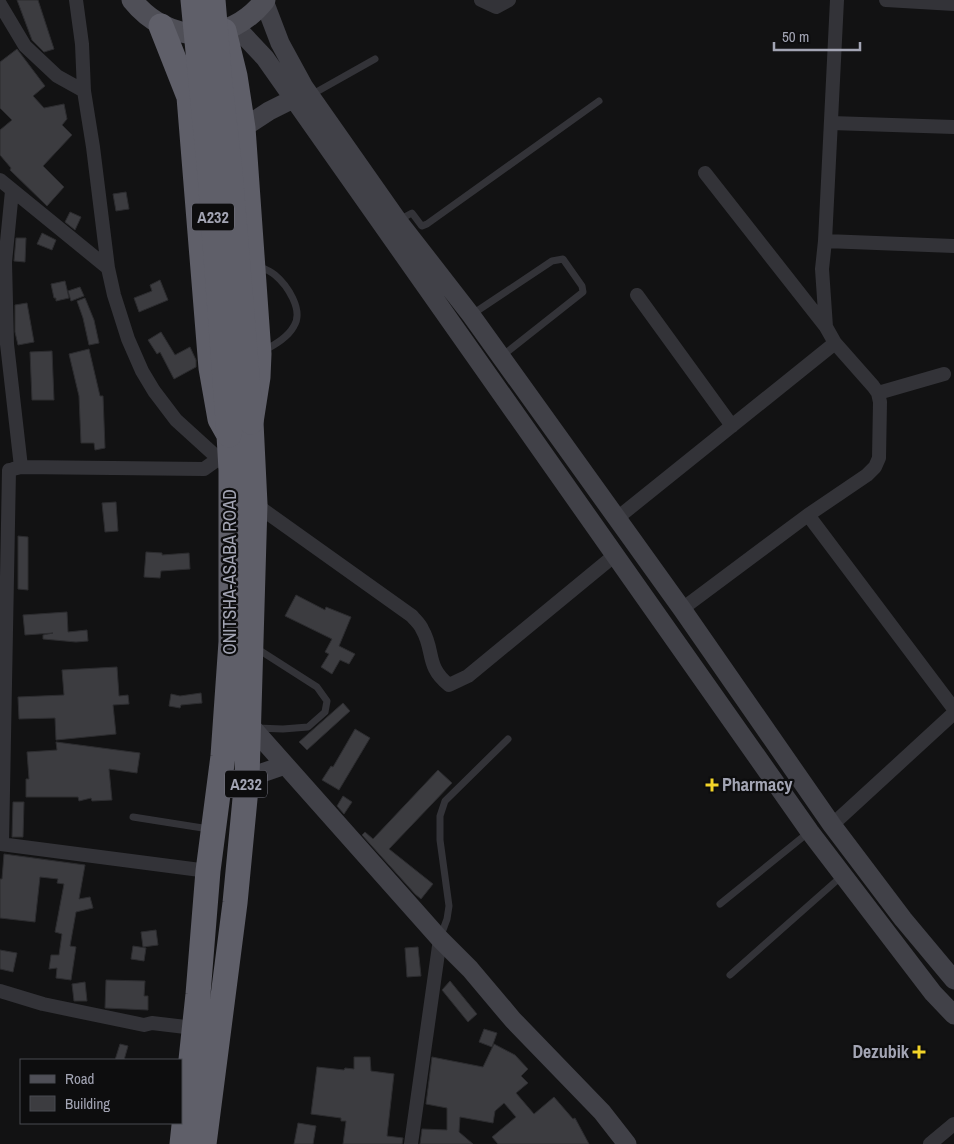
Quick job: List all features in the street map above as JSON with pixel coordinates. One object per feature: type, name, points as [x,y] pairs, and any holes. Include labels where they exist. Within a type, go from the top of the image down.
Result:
[{"type":"highway","name":"ONITSHA-ASABA ROAD","points":[[182,1144],[198,994],[208,871],[223,756],[231,642],[224,465],[229,434],[210,175],[193,0]]},
{"type":"highway","name":"A232","points":[[204,1144],[225,993],[247,778],[255,504],[251,422],[230,171],[213,0]]},
{"type":"highway","points":[[161,26],[188,97],[211,368],[220,420],[229,434]]},
{"type":"highway","points":[[230,28],[243,128],[259,354],[258,378],[251,422]]},
{"type":"highway","points":[[198,994],[225,993]]},
{"type":"main road","points":[[132,0],[140,10],[161,26],[186,34],[205,34],[230,28],[246,19],[265,0],[302,97],[615,555],[810,832],[933,993],[954,1015]]},
{"type":"main road","points":[[230,28],[265,58],[302,97],[471,315],[616,520],[682,609],[832,825],[909,926],[954,980]]},
{"type":"main road","points":[[243,128],[269,111],[302,97]]},
{"type":"main road","points":[[250,726],[440,939],[470,969],[513,1020],[602,1112],[627,1144]]},
{"type":"main road","points":[[247,778],[285,765]]},
{"type":"street","points":[[76,0],[82,44],[84,92],[108,268],[114,295],[128,338],[142,371],[154,391],[176,420],[224,465]]},
{"type":"street","points":[[481,0],[496,7],[509,0]]},
{"type":"street","points":[[826,326],[822,269],[837,0]]},
{"type":"street","points":[[886,0],[954,4]]},
{"type":"street","points":[[0,4],[25,46],[57,76],[84,92]]},
{"type":"street","points":[[831,123],[954,127]]},
{"type":"street","points":[[682,609],[808,515],[867,475],[875,467],[879,458],[880,402],[878,393],[835,343],[826,326],[705,173]]},
{"type":"street","points":[[0,180],[108,268]]},
{"type":"street","points":[[12,191],[5,262],[10,469],[1,844],[208,871]]},
{"type":"street","points":[[825,240],[954,246]]},
{"type":"street","points":[[637,295],[732,426]]},
{"type":"street","points":[[616,520],[835,343]]},
{"type":"street","points":[[878,393],[944,374]]},
{"type":"street","points":[[10,469],[204,470],[224,465]]},
{"type":"street","points":[[255,504],[412,616],[422,629],[432,664],[440,677],[449,685],[468,676],[615,555]]},
{"type":"street","points":[[808,515],[954,711],[832,825]]},
{"type":"street","points":[[412,1144],[440,939]]},
{"type":"street","points":[[0,991],[43,1004],[144,1025],[152,1023],[194,1028]]},
{"type":"street","points":[[930,1144],[954,1124]]},
{"type":"lane","points":[[302,97],[375,59]]},
{"type":"lane","points":[[398,221],[412,213],[420,225],[427,224],[599,100]]},
{"type":"lane","points":[[471,315],[552,261],[563,259],[582,286],[583,292],[500,357]]},
{"type":"lane","points":[[253,263],[274,274],[285,286],[294,301],[297,314],[295,325],[281,341],[259,354]]},
{"type":"lane","points":[[250,726],[282,729],[308,727],[325,712],[327,700],[317,687],[252,645]]},
{"type":"lane","points":[[440,939],[449,906],[440,840],[440,816],[445,801],[508,739]]},
{"type":"lane","points":[[133,817],[214,830]]},
{"type":"lane","points":[[720,904],[810,832]]},
{"type":"lane","points":[[730,974],[843,875]]},
{"type":"building","points":[[17,0],[38,0],[54,49],[44,52],[32,40]]},
{"type":"building","points":[[17,49],[45,86],[33,96],[44,108],[64,104],[67,119],[62,125],[72,135],[43,166],[64,187],[47,206],[10,170],[11,168],[0,155],[0,130],[12,120],[0,108],[0,62]]},
{"type":"building","points":[[126,192],[129,209],[116,211],[113,194]]},
{"type":"building","points":[[70,212],[81,217],[75,230],[65,222]]},
{"type":"building","points":[[42,233],[56,240],[52,250],[37,244]]},
{"type":"building","points":[[16,238],[26,238],[25,262],[14,261]]},
{"type":"building","points":[[160,280],[168,300],[139,312],[134,298],[152,291],[150,285]]},
{"type":"building","points":[[65,281],[69,298],[56,301],[51,284]]},
{"type":"building","points":[[80,287],[84,296],[71,301],[68,291]]},
{"type":"building","points":[[85,298],[94,320],[99,343],[89,345],[77,301]]},
{"type":"building","points":[[27,303],[34,342],[18,345],[15,332],[15,305]]},
{"type":"building","points":[[161,332],[175,355],[190,347],[196,360],[196,367],[174,379],[160,352],[157,354],[148,340]]},
{"type":"building","points":[[89,349],[100,396],[103,396],[105,448],[95,450],[94,443],[81,443],[79,396],[69,354]]},
{"type":"building","points":[[52,351],[54,400],[32,400],[30,352]]},
{"type":"building","points":[[116,502],[118,531],[105,532],[102,503]]},
{"type":"building","points":[[18,536],[28,537],[28,590],[18,589]]},
{"type":"building","points":[[146,552],[162,553],[162,555],[189,553],[190,569],[161,571],[160,578],[144,577]]},
{"type":"building","points":[[296,595],[325,610],[326,607],[351,617],[339,646],[355,654],[349,664],[340,660],[332,674],[321,667],[329,654],[325,652],[332,639],[285,616]]},
{"type":"building","points":[[67,612],[68,632],[87,630],[88,641],[76,642],[43,639],[43,635],[53,633],[25,635],[23,615]]},
{"type":"building","points":[[117,667],[119,696],[128,695],[129,704],[113,705],[116,734],[56,740],[55,718],[19,719],[18,697],[64,695],[62,670]]},
{"type":"building","points":[[201,693],[202,703],[181,705],[180,708],[169,706],[171,694],[180,696]]},
{"type":"building","points":[[343,703],[350,711],[307,750],[299,742]]},
{"type":"building","points":[[355,729],[370,738],[339,790],[322,780],[331,766],[333,767]]},
{"type":"building","points":[[56,742],[140,753],[137,773],[109,769],[112,800],[92,801],[91,798],[79,801],[78,797],[26,797],[26,779],[29,779],[27,752],[57,750]]},
{"type":"building","points":[[438,770],[452,783],[389,849],[433,884],[421,899],[362,835],[365,832],[373,839]]},
{"type":"building","points":[[343,796],[352,802],[344,814],[337,806]]},
{"type":"building","points":[[13,802],[24,802],[23,837],[12,837]]},
{"type":"building","points":[[4,854],[85,865],[79,899],[90,897],[93,908],[76,912],[70,946],[76,947],[71,980],[56,978],[57,968],[49,969],[51,955],[59,955],[62,934],[55,932],[64,884],[57,883],[58,879],[40,877],[35,922],[0,918],[0,879],[2,879]]},
{"type":"building","points":[[156,930],[158,945],[143,947],[141,932]]},
{"type":"building","points":[[133,946],[146,948],[144,961],[131,959]]},
{"type":"building","points":[[418,947],[421,976],[407,977],[405,948]]},
{"type":"building","points":[[0,950],[17,953],[13,972],[0,969]]},
{"type":"building","points":[[106,980],[145,981],[144,996],[148,996],[148,1010],[105,1008]]},
{"type":"building","points":[[450,981],[477,1014],[468,1022],[442,990]]},
{"type":"building","points":[[85,982],[87,1001],[74,1001],[72,984]]},
{"type":"building","points":[[484,1029],[497,1033],[492,1047],[479,1042]]},
{"type":"building","points":[[120,1044],[128,1046],[124,1059],[115,1059]]},
{"type":"building","points":[[494,1044],[515,1055],[528,1069],[521,1076],[528,1083],[516,1093],[534,1114],[554,1097],[573,1119],[575,1118],[589,1144],[498,1144],[492,1137],[516,1117],[504,1103],[495,1111],[493,1123],[460,1117],[459,1132],[473,1144],[420,1144],[422,1129],[447,1130],[447,1108],[426,1104],[432,1057],[483,1067]]},
{"type":"building","points":[[354,1057],[370,1057],[371,1071],[394,1074],[387,1136],[403,1138],[402,1144],[343,1144],[346,1121],[341,1121],[341,1118],[311,1114],[317,1067],[344,1070],[345,1068],[354,1069]]},
{"type":"building","points":[[298,1123],[316,1126],[313,1144],[294,1144]]},
{"type":"place","name":"Pharmacy","points":[[712,785]]},
{"type":"place","name":"Dezubik","points":[[919,1052]]}]
